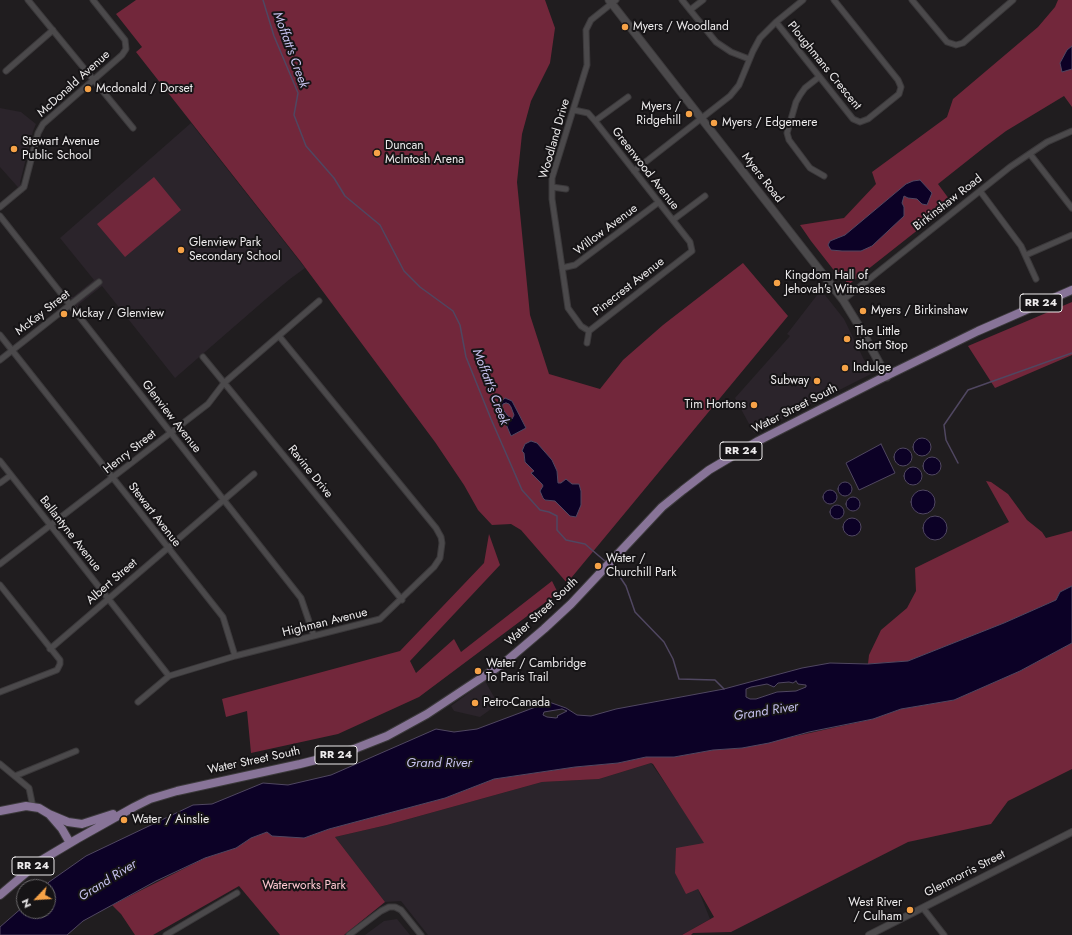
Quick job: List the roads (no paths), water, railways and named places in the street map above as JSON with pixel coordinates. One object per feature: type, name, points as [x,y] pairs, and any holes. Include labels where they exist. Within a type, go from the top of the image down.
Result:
[{"type":"main road","name":"Myers Road","points":[[612,1],[842,300],[859,326],[887,377]]},
{"type":"main road","name":"Water Street South","points":[[0,895],[34,866],[70,843],[150,799],[177,791],[344,753],[387,736],[427,714],[504,663],[571,604],[662,507],[709,470],[758,442],[978,331],[1072,290]]},
{"type":"main road","points":[[0,811],[18,807],[33,807],[39,808],[68,822],[82,824],[134,807]]},
{"type":"main road","points":[[49,814],[62,829],[70,843]]},
{"type":"street","points":[[28,0],[133,128]]},
{"type":"street","name":"McDonald Avenue","points":[[0,207],[24,187],[38,133],[43,124],[124,53],[127,44],[125,40],[93,0]]},
{"type":"street","points":[[682,0],[716,42],[731,52],[749,60]]},
{"type":"street","points":[[690,10],[703,0]]},
{"type":"street","points":[[634,171],[702,119],[733,93],[760,38],[776,22],[803,0]]},
{"type":"street","name":"Ploughmans Crescent","points":[[776,22],[853,119],[860,122],[868,119],[899,94],[901,86],[898,80],[834,0]]},
{"type":"street","points":[[912,0],[948,42],[956,45],[963,43],[1013,0]]},
{"type":"street","name":"Woodland Drive","points":[[589,331],[580,326],[568,308],[552,199],[552,178],[587,65],[586,30],[591,20],[612,1]]},
{"type":"street","points":[[6,71],[53,30]]},
{"type":"street","points":[[819,77],[805,88],[800,95],[796,102],[787,133],[789,140],[810,168],[824,176]]},
{"type":"street","points":[[595,121],[628,97]]},
{"type":"street","name":"Greenwood Avenue","points":[[574,110],[588,113],[595,121],[690,242],[692,251]]},
{"type":"street","name":"Birkinshaw Road","points":[[842,300],[980,191],[1030,154],[1047,142],[1072,131]]},
{"type":"street","points":[[1030,154],[1072,208]]},
{"type":"street","points":[[552,187],[566,189]]},
{"type":"street","points":[[980,191],[1010,230],[1026,255],[1036,278]]},
{"type":"street","points":[[673,220],[705,196]]},
{"type":"street","name":"Willow Avenue","points":[[562,268],[575,265],[659,202]]},
{"type":"street","name":"Glenview Avenue","points":[[0,216],[301,598],[314,636]]},
{"type":"street","points":[[1026,255],[1072,235]]},
{"type":"street","name":"Pinecrest Avenue","points":[[587,343],[589,331],[692,251]]},
{"type":"street","name":"McKay Street","points":[[0,360],[99,282]]},
{"type":"street","name":"Henry Street","points":[[0,564],[208,404],[224,383],[319,301]]},
{"type":"street","name":"Stewart Avenue","points":[[0,335],[223,617],[236,656]]},
{"type":"street","name":"Highman Avenue","points":[[138,702],[168,676],[236,656],[380,620],[439,562],[442,547],[440,533],[278,336]]},
{"type":"street","name":"Ravine Drive","points":[[203,357],[402,600]]},
{"type":"street","name":"Ballantyne Avenue","points":[[0,461],[168,676]]},
{"type":"street","name":"Albert Street","points":[[50,649],[254,474]]},
{"type":"street","points":[[0,483],[11,475]]},
{"type":"street","points":[[0,585],[60,660],[57,670],[0,692]]},
{"type":"street","points":[[15,776],[76,751]]},
{"type":"street","points":[[0,764],[29,788],[33,807]]},
{"type":"street","name":"Glenmorris Street","points":[[869,935],[1072,832]]},
{"type":"street","points":[[166,935],[237,893]]},
{"type":"street","points":[[350,935],[376,914],[386,908],[392,907],[401,910],[421,935]]},
{"type":"street","points":[[923,908],[944,935]]},
{"type":"water","points":[[1072,46],[1072,69],[1062,72],[1060,63],[1067,50]]},
{"type":"water","points":[[920,180],[932,193],[927,205],[922,204],[917,199],[904,196],[902,203],[904,207],[904,216],[872,246],[861,251],[831,250],[828,245],[830,241],[845,235],[906,184]]},
{"type":"water","points":[[505,398],[512,401],[526,428],[511,436],[498,405]],"holes":[[[503,404],[509,404],[514,415],[512,419],[502,408]]]},
{"type":"water","points":[[922,438],[928,441],[931,447],[928,453],[922,456],[916,453],[913,447],[916,441]]},
{"type":"water","points":[[531,441],[537,443],[552,460],[557,471],[558,483],[561,483],[566,479],[572,484],[579,484],[581,491],[581,505],[576,517],[570,516],[555,501],[545,500],[543,498],[540,491],[543,486],[531,473],[534,471],[525,462],[524,453],[522,451],[525,444]]},
{"type":"water","points":[[881,444],[895,473],[859,490],[846,463]]},
{"type":"water","points":[[903,448],[909,451],[912,457],[909,463],[903,466],[897,463],[894,457],[897,451]]},
{"type":"water","points":[[932,457],[938,460],[941,466],[938,472],[932,475],[926,472],[923,466],[926,460]]},
{"type":"water","points":[[913,467],[919,470],[922,476],[919,482],[913,485],[907,482],[904,476],[907,470]]},
{"type":"water","points":[[842,482],[848,482],[852,486],[852,492],[848,496],[842,496],[838,492],[838,486]]},
{"type":"water","points":[[827,490],[833,490],[837,494],[837,500],[833,504],[827,504],[823,500],[823,494]]},
{"type":"water","points":[[923,490],[932,493],[935,502],[932,511],[923,514],[914,511],[911,502],[914,493]]},
{"type":"water","points":[[850,497],[856,497],[860,501],[860,507],[856,511],[850,511],[846,507],[846,501]]},
{"type":"water","points":[[834,505],[840,505],[844,509],[844,515],[840,519],[834,519],[830,515],[830,509]]},
{"type":"water","points":[[935,516],[940,517],[946,523],[946,533],[940,539],[935,540],[930,539],[924,533],[923,528],[924,523],[930,517]]},
{"type":"water","points":[[848,518],[856,518],[861,523],[859,534],[856,536],[848,536],[843,531],[843,523]]},
{"type":"water","name":"Grand River","points":[[1072,586],[1072,643],[1020,671],[954,700],[901,709],[873,719],[742,748],[713,750],[674,757],[646,757],[618,763],[575,767],[494,779],[445,798],[329,829],[304,838],[272,836],[267,832],[251,838],[236,848],[205,858],[156,881],[83,921],[67,935],[0,935],[0,927],[16,913],[16,919],[56,919],[56,879],[53,879],[86,856],[193,805],[212,804],[263,783],[288,785],[331,775],[436,729],[454,732],[477,729],[549,702],[566,708],[577,715],[591,716],[616,709],[724,689],[802,668],[830,663],[868,664],[908,661],[1004,623],[1056,600],[1060,592]],"holes":[[[796,681],[798,684],[806,685],[806,687],[796,691],[777,692],[756,699],[746,697],[746,689],[751,687],[767,684],[774,687],[778,683],[793,683]],[[562,709],[567,711],[556,718],[543,715],[544,712]]]},
{"type":"waterway","name":"Moffatt's Creek","points":[[263,0],[274,36],[298,93],[294,115],[306,146],[334,178],[345,196],[380,225],[404,271],[420,287],[453,311],[460,325],[466,357],[522,490],[540,510],[557,516],[557,530],[566,540],[585,544],[606,562]]},
{"type":"waterway","points":[[958,463],[946,440],[944,425],[968,390],[1072,353]]},
{"type":"waterway","name":"Moffatt's Creek","points":[[610,566],[616,571],[626,586],[635,612],[664,642],[673,659],[679,679],[715,680],[724,689]]},
{"type":"place","name":"Myers / Woodland","points":[[625,27]]},
{"type":"place","name":"Mcdonald / Dorset","points":[[88,89]]},
{"type":"place","name":"Myers / Ridgehill","points":[[689,114]]},
{"type":"place","name":"Myers / Edgemere","points":[[714,123]]},
{"type":"place","name":"Stewart Avenue Public School","points":[[14,149]]},
{"type":"place","name":"Duncan McIntosh Arena","points":[[377,153]]},
{"type":"place","name":"Glenview Park Secondary School","points":[[181,250]]},
{"type":"place","name":"Kingdom Hall of Jehovah's Witnesses","points":[[777,283]]},
{"type":"place","name":"Myers / Birkinshaw","points":[[863,311]]},
{"type":"place","name":"Mckay / Glenview","points":[[64,314]]},
{"type":"place","name":"The Little Short Stop","points":[[847,339]]},
{"type":"place","name":"Indulge","points":[[845,368]]},
{"type":"place","name":"Subway","points":[[817,381]]},
{"type":"place","name":"Tim Hortons","points":[[754,405]]},
{"type":"place","name":"Water / Churchill Park","points":[[598,566]]},
{"type":"place","name":"Water / Cambridge To Paris Trail","points":[[478,671]]},
{"type":"place","name":"Petro-Canada","points":[[475,703]]},
{"type":"place","name":"Water / Ainslie","points":[[124,820]]},
{"type":"place","name":"West River / Culham","points":[[910,910]]},
{"type":"park label","name":"Waterworks Park","points":[[304,886]]}]
